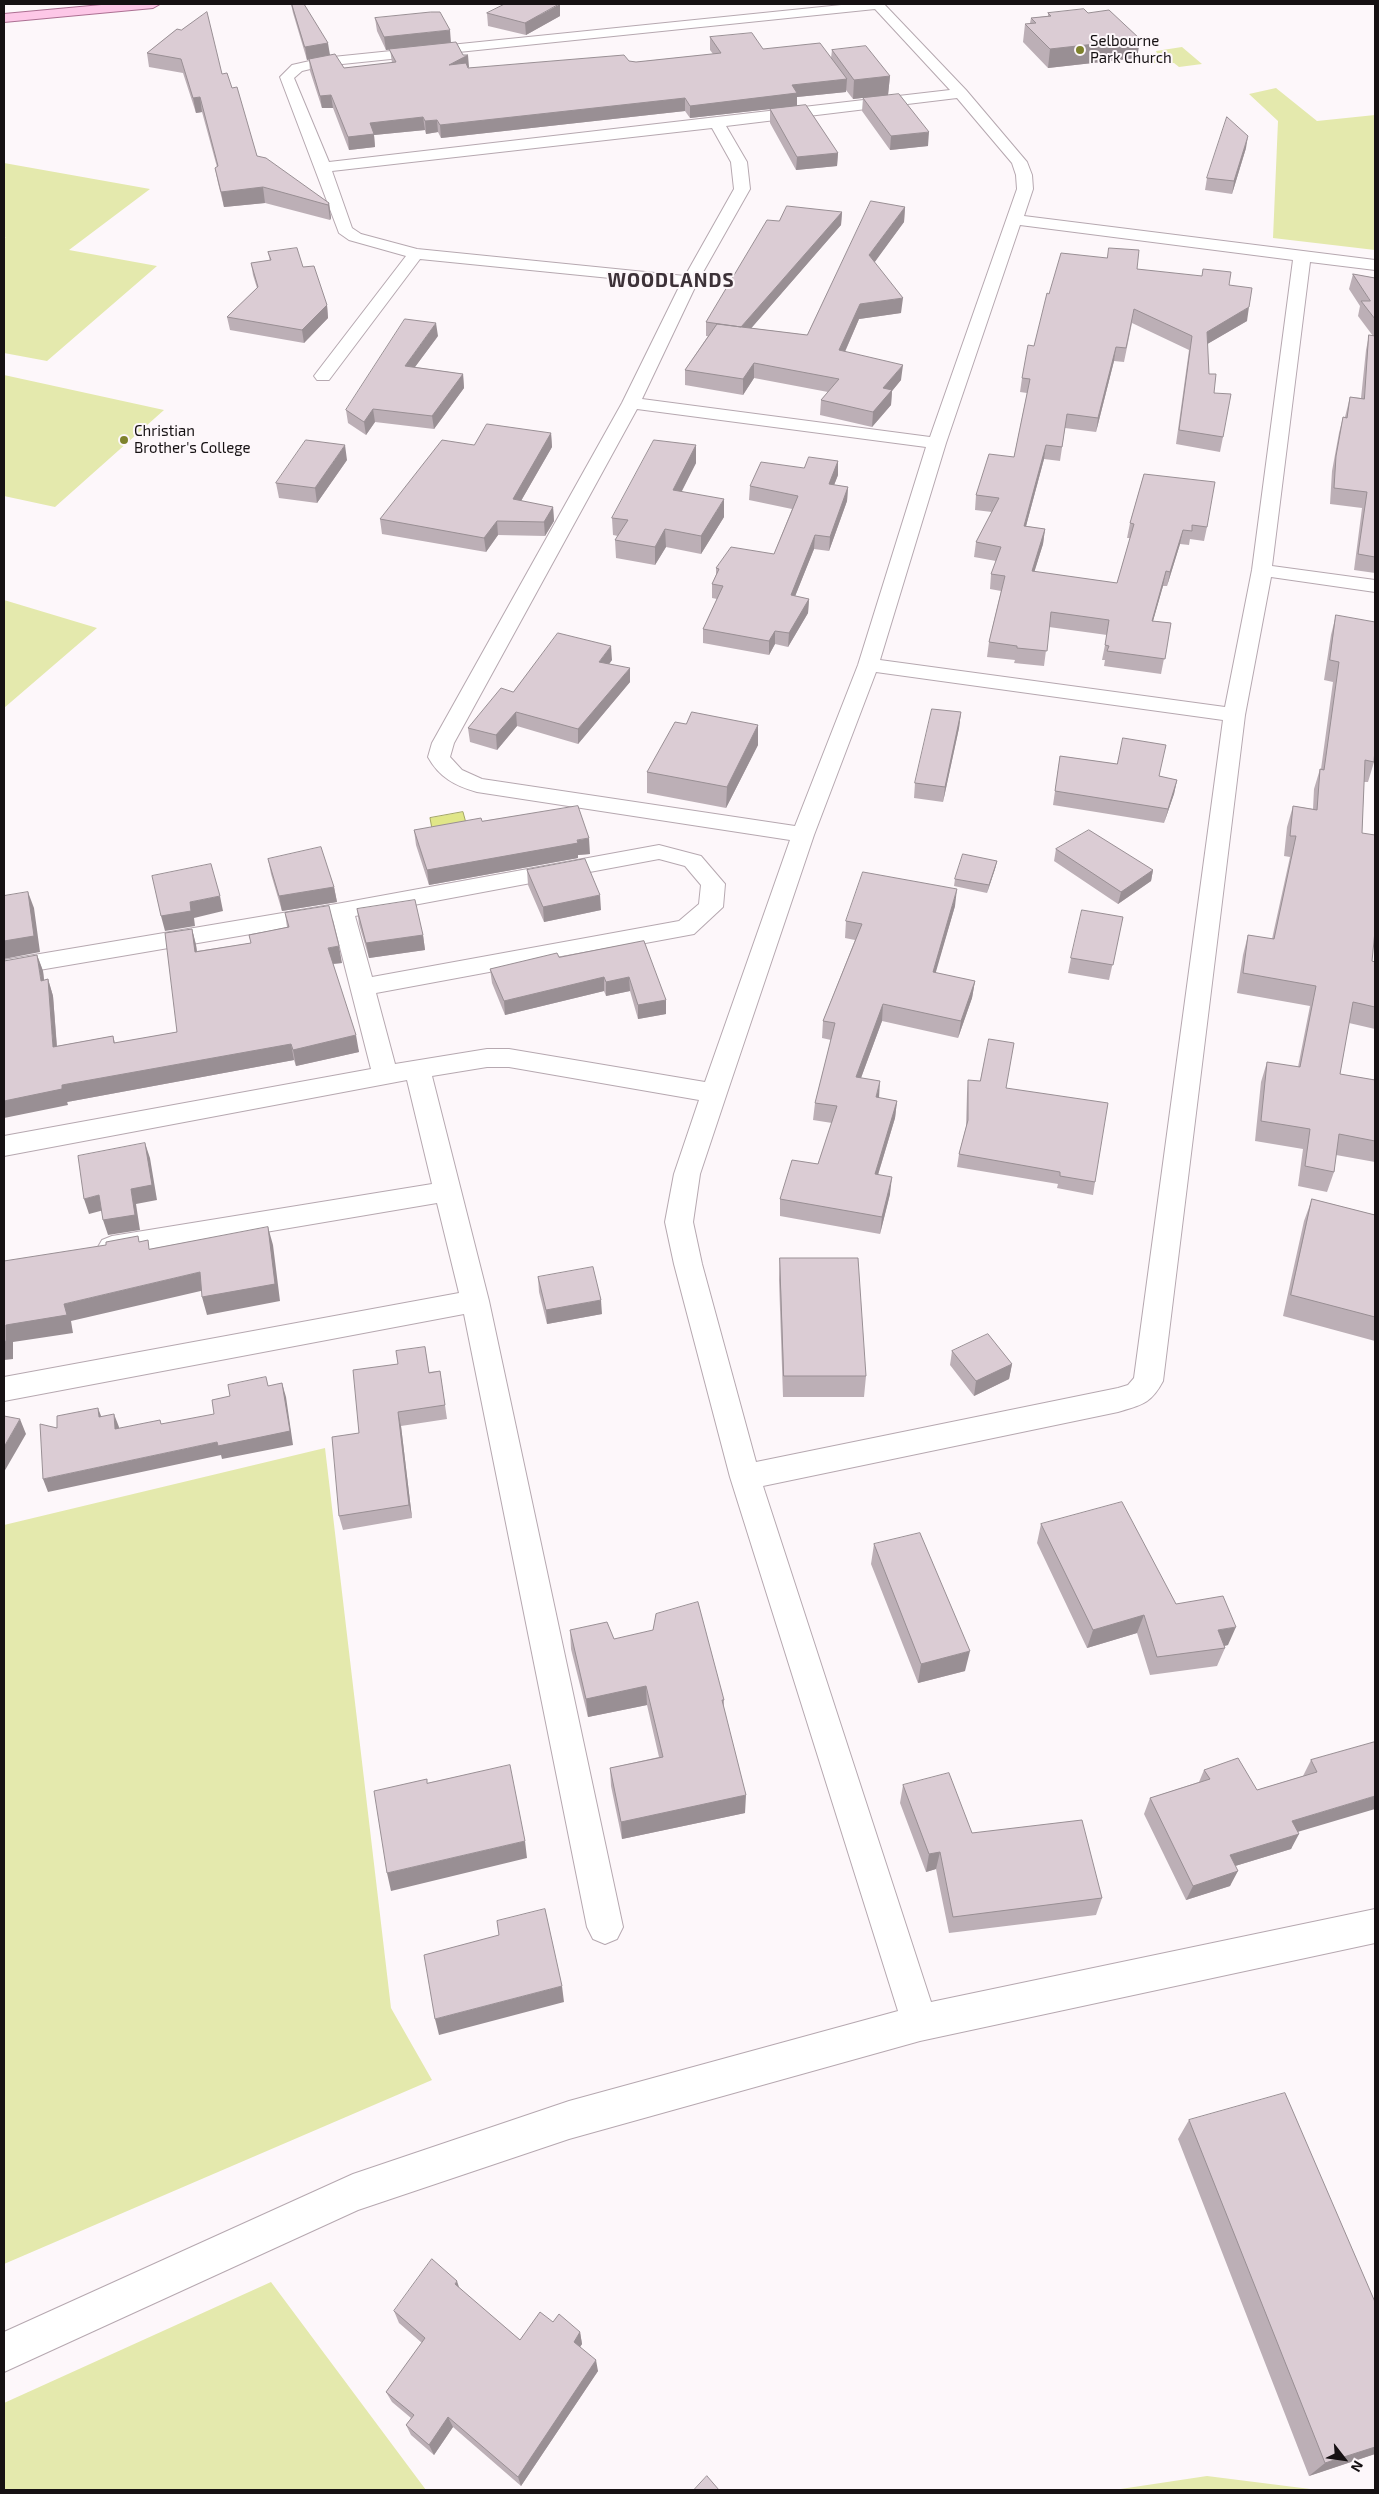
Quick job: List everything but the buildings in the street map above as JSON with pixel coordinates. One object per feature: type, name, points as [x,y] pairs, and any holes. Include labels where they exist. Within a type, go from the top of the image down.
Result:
[{"type":"main road","points":[[4,18],[153,4]]},
{"type":"street","points":[[690,281],[416,254],[355,237],[345,230],[323,166],[287,78],[292,71],[304,65],[878,4],[961,93],[1019,162],[1024,175],[1025,189],[1016,220],[937,443],[868,665],[803,835],[714,1093],[688,1174],[679,1222],[688,1264],[745,1478],[920,2023]]},
{"type":"street","points":[[323,166],[716,123],[961,93]]},
{"type":"street","points":[[716,123],[740,163],[744,176],[742,189],[690,281],[631,403],[443,744],[439,757],[445,769],[458,778],[477,785],[803,835]]},
{"type":"street","points":[[1016,220],[1375,265]]},
{"type":"street","points":[[323,376],[416,254]]},
{"type":"street","points":[[745,1478],[1118,1400],[1138,1394],[1148,1381],[1234,715],[1262,570],[1302,257]]},
{"type":"street","points":[[631,403],[937,443]]},
{"type":"street","points":[[1262,570],[1375,586]]},
{"type":"street","points":[[868,665],[1234,715]]},
{"type":"street","points":[[4,968],[342,911],[659,852],[693,862],[713,884],[711,907],[686,928],[362,987]]},
{"type":"street","points":[[342,911],[385,1075]]},
{"type":"street","points":[[4,1146],[385,1075],[487,1058],[508,1058],[714,1093]]},
{"type":"street","points":[[417,1070],[475,1301],[605,1927]]},
{"type":"street","points":[[91,1250],[448,1191]]},
{"type":"street","points":[[4,1389],[475,1301]]},
{"type":"street","points":[[4,2352],[353,2193],[569,2120],[920,2023],[1375,1926]]},
{"type":"shaded area","points":[[1182,47],[1202,64],[1179,67],[1174,63],[1150,63],[1158,56],[1156,51]]},
{"type":"shaded area","points":[[1276,88],[1317,121],[1375,115],[1375,250],[1273,238],[1278,121],[1249,94]]},
{"type":"shaded area","points":[[4,163],[150,189],[69,250],[157,266],[47,361],[4,353],[4,238],[6,238],[4,237]]},
{"type":"shaded area","points":[[4,375],[164,410],[55,507],[4,496]]},
{"type":"shaded area","points":[[4,600],[97,628],[4,708]]},
{"type":"shaded area","points":[[463,812],[466,823],[432,829],[430,818]]},
{"type":"shaded area","points":[[325,1448],[391,2008],[432,2080],[4,2264],[4,1525]]},
{"type":"shaded area","points":[[271,2282],[426,2490],[4,2490],[4,2403]]},
{"type":"shaded area","points":[[1207,2476],[1318,2490],[1114,2490]]},
{"type":"place","name":"Selbourne Park Church","points":[[1080,50]]},
{"type":"place","name":"Christian Brother's College","points":[[124,440]]},
{"type":"district","name":"WOODLANDS","points":[[671,281]]}]
